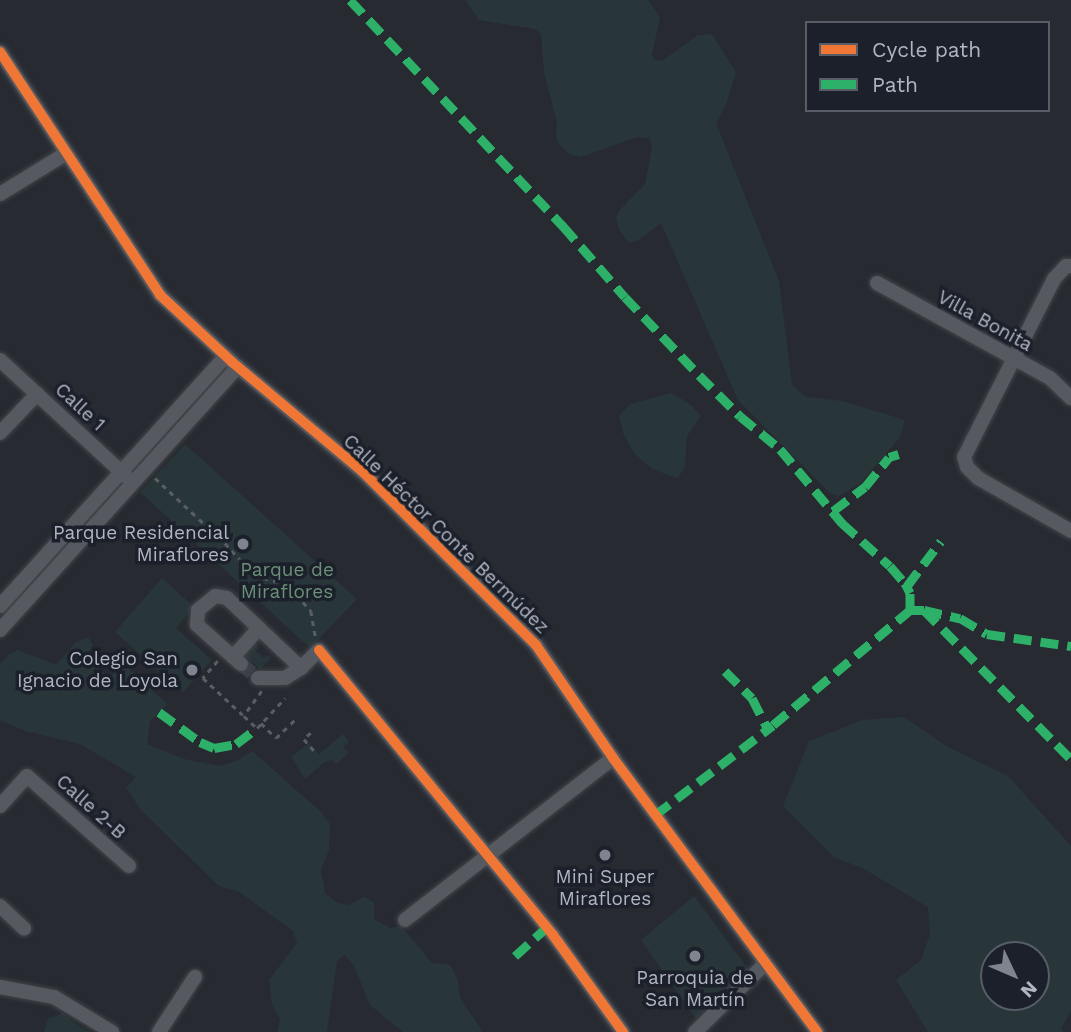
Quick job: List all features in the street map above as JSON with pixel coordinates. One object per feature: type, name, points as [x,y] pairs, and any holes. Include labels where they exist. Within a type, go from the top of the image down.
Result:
[{"type":"street","name":"Calle Héctor Conte Bermúdez","points":[[0,52],[160,295],[238,367],[362,471],[536,645],[613,758],[764,965],[817,1032]]},
{"type":"street","points":[[0,194],[65,154]]},
{"type":"street","points":[[1071,266],[1066,266],[1054,279],[964,457],[967,467],[978,478],[1071,531]]},
{"type":"street","name":"Villa Bonita","points":[[877,284],[1049,379],[1071,398]]},
{"type":"street","points":[[0,606],[226,356]]},
{"type":"street","name":"Calle 1","points":[[0,360],[133,483]]},
{"type":"street","points":[[0,630],[238,367]]},
{"type":"street","points":[[0,433],[37,394]]},
{"type":"street","points":[[259,628],[232,660],[198,625],[196,616],[200,607],[215,596],[224,596],[259,628],[301,668]]},
{"type":"street","points":[[260,685],[281,680],[301,668],[319,650],[553,934],[623,1032]]},
{"type":"street","points":[[405,920],[613,758]]},
{"type":"street","name":"Calle 2-B","points":[[0,806],[27,776],[129,866]]},
{"type":"street","points":[[0,906],[24,928]]},
{"type":"street","points":[[695,1032],[764,965]]},
{"type":"street","points":[[159,1032],[195,977]]},
{"type":"street","points":[[0,987],[54,998],[112,1032]]},
{"type":"path","points":[[145,469],[212,531]]},
{"type":"path","points":[[225,543],[254,575],[283,584],[292,592]]},
{"type":"path","points":[[303,602],[310,611],[319,650]]},
{"type":"path","points":[[232,660],[203,678],[257,728],[285,698]]},
{"type":"path","points":[[244,716],[260,685]]},
{"type":"path","points":[[261,723],[276,738],[297,718]]},
{"type":"path","points":[[311,733],[304,739],[317,754]]},
{"type":"green space","points":[[465,0],[648,0],[660,17],[652,55],[655,60],[662,61],[698,35],[712,34],[736,72],[726,105],[716,123],[779,281],[792,385],[806,397],[842,401],[905,420],[900,437],[861,483],[839,496],[830,493],[738,400],[661,223],[637,241],[629,243],[619,230],[616,217],[619,211],[645,184],[652,147],[649,138],[637,137],[581,157],[567,153],[558,143],[556,134],[557,123],[544,72],[541,34],[535,29],[479,20]]},
{"type":"green space","points":[[672,393],[691,405],[701,416],[687,436],[685,468],[677,478],[652,469],[634,453],[623,433],[619,416],[630,404]]},
{"type":"green space","name":"Parque de Miraflores","points":[[185,444],[357,599],[310,648],[140,492]]},
{"type":"green space","points":[[162,578],[194,607],[176,628],[212,660],[183,692],[115,632]]},
{"type":"green space","points":[[88,637],[93,645],[88,654],[110,678],[123,663],[167,704],[150,721],[147,744],[184,759],[219,766],[237,761],[252,751],[321,812],[330,824],[329,850],[321,870],[325,893],[338,903],[349,905],[364,897],[374,902],[374,919],[390,928],[401,926],[432,963],[450,965],[458,980],[460,998],[483,1032],[403,1032],[370,1005],[354,966],[345,955],[337,961],[327,1032],[277,1032],[280,1020],[272,1004],[269,980],[297,943],[293,931],[238,891],[219,886],[141,810],[126,788],[136,777],[80,744],[25,731],[0,720],[0,664],[9,654],[18,650],[56,665],[76,642]]},
{"type":"green space","points":[[254,642],[259,647],[256,651],[264,658],[267,655],[271,658],[260,669],[243,654]]},
{"type":"green space","points":[[904,717],[948,747],[1008,776],[1071,846],[1071,1011],[1061,1029],[1064,1032],[928,1032],[896,980],[921,960],[930,934],[928,907],[864,869],[834,857],[783,806],[809,741],[863,720]]},
{"type":"green space","points":[[343,734],[349,742],[343,747],[349,753],[336,764],[332,760],[325,762],[305,779],[291,757],[309,743],[319,754]]},
{"type":"green space","points":[[694,896],[748,969],[696,1019],[641,940]]},
{"type":"green space","points":[[63,1013],[90,1032],[44,1032],[48,1019]]},
{"type":"tunnel","points":[[241,664],[258,678]]},
{"type":"marked path","points":[[350,0],[699,375],[740,416],[780,449],[842,523],[890,566],[910,593],[910,610]]},
{"type":"marked path","points":[[833,511],[865,487],[889,457],[899,454]]},
{"type":"marked path","points":[[907,586],[941,541]]},
{"type":"marked path","points":[[655,815],[773,725],[910,610],[924,610],[1071,759]]},
{"type":"marked path","points":[[924,610],[960,618],[987,634],[1071,646]]},
{"type":"marked path","points":[[725,671],[752,698],[768,729]]},
{"type":"marked path","points":[[159,712],[200,742],[214,748],[236,744],[257,728]]},
{"type":"marked path","points":[[515,956],[547,927]]},
{"type":"cycle path","points":[[0,52],[160,295],[232,362],[362,471],[536,645],[613,758],[817,1032]]},
{"type":"cycle path","points":[[319,650],[553,935],[623,1032]]},
{"type":"place","name":"Parque Residencial Miraflores","points":[[243,544]]},
{"type":"place","name":"Colegio San Ignacio de Loyola","points":[[192,670]]},
{"type":"place","name":"Mini Super Miraflores","points":[[605,855]]},
{"type":"place","name":"Parroquia de San Martín","points":[[695,956]]}]
